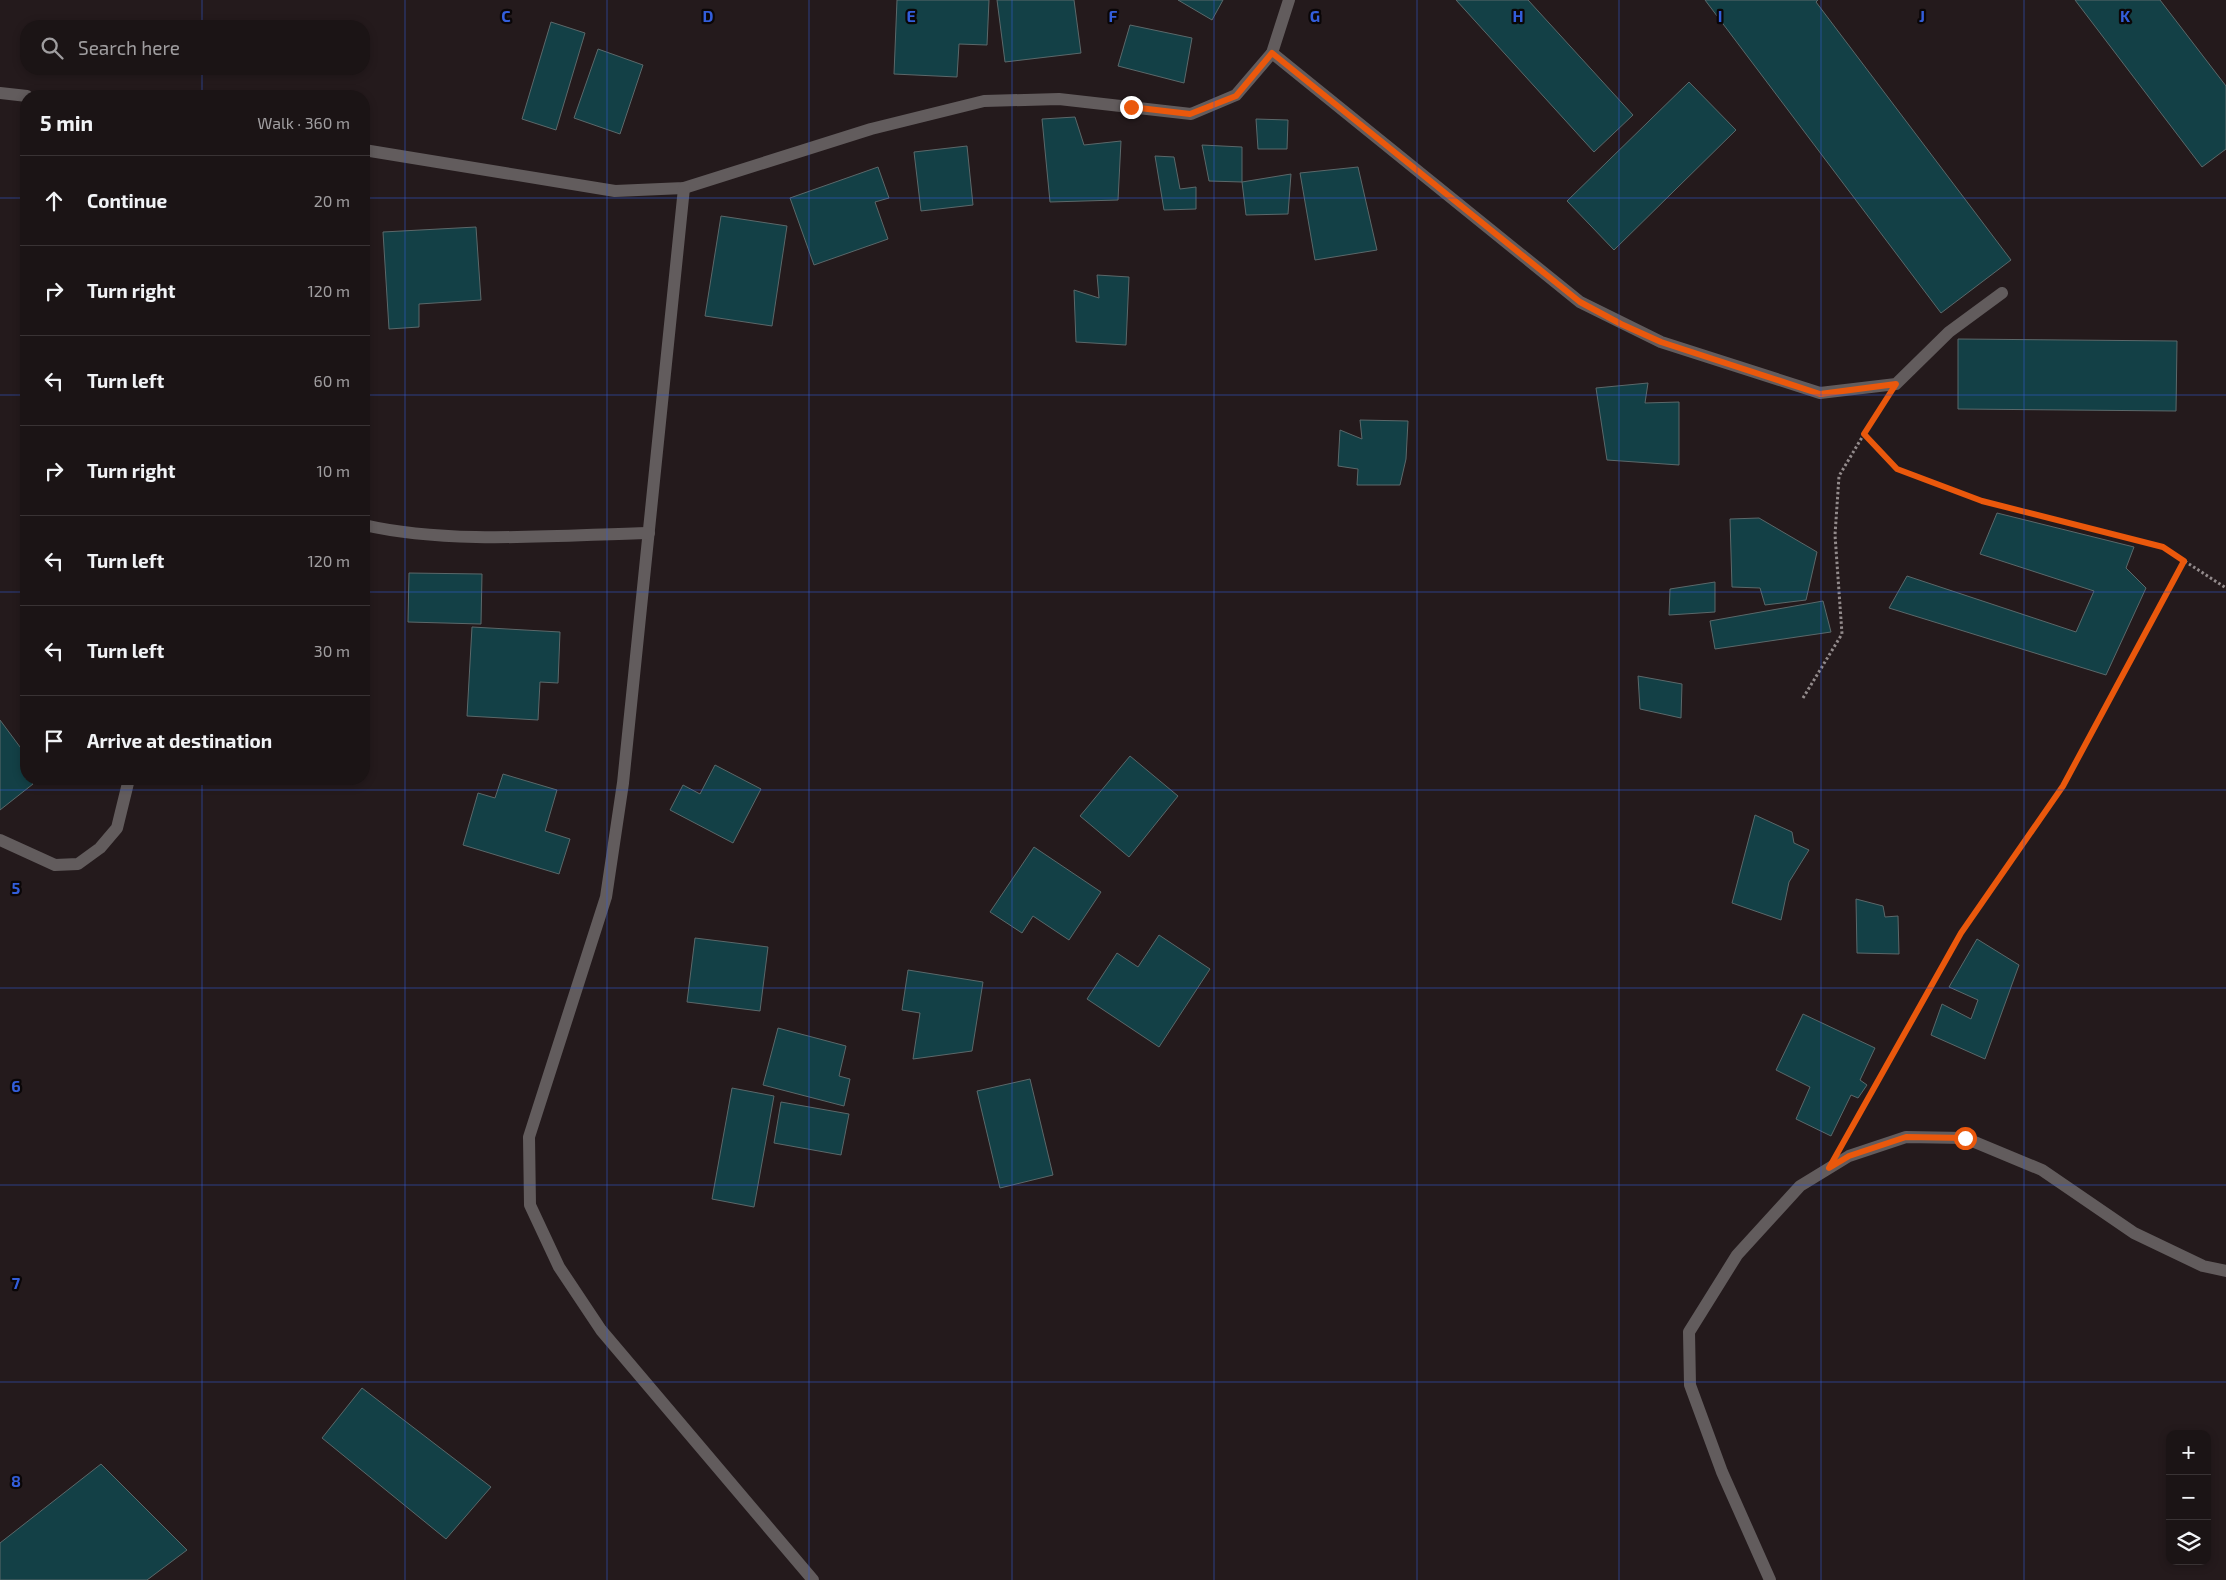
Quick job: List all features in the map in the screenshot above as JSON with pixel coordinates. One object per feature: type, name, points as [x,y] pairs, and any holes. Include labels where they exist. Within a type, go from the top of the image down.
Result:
[{"type":"street","points":[[370,151],[615,191],[684,188],[871,129],[984,101],[1059,99],[1190,114],[1236,96],[1272,53],[1289,0]]},
{"type":"street","points":[[1272,53],[1580,302],[1621,324],[1661,342],[1820,394],[1896,384],[1949,332],[2002,293]]},
{"type":"street","points":[[0,93],[20,95]]},
{"type":"street","points":[[684,188],[623,784],[606,897],[529,1137],[530,1205],[559,1266],[601,1330],[813,1580]]},
{"type":"street","points":[[370,527],[386,531],[480,537],[649,533]]},
{"type":"street","points":[[0,840],[55,865],[78,864],[100,848],[117,828],[128,785]]},
{"type":"street","points":[[1770,1580],[1722,1472],[1690,1385],[1688,1332],[1737,1255],[1800,1186],[1849,1156],[1906,1137],[1965,1138],[2042,1170],[2134,1233],[2203,1266],[2226,1271]]},
{"type":"path","points":[[1803,698],[1842,634],[1835,536],[1839,476],[1896,384]]},
{"type":"path","points":[[1864,434],[1897,469],[1982,501],[2163,547],[2226,588]]},
{"type":"path","points":[[1829,1168],[1961,933],[2063,786],[2184,561]]},
{"type":"building","points":[[897,0],[989,0],[987,45],[959,44],[957,77],[894,74]]},
{"type":"building","points":[[997,0],[1074,0],[1081,53],[1005,62]]},
{"type":"building","points":[[1178,0],[1223,0],[1212,20]]},
{"type":"building","points":[[1456,0],[1528,0],[1633,115],[1594,152]]},
{"type":"building","points":[[1705,0],[1818,0],[1816,2],[2011,260],[1941,313]]},
{"type":"building","points":[[2075,0],[2160,0],[2226,86],[2226,149],[2202,167]]},
{"type":"building","points":[[551,22],[585,33],[556,130],[522,119]]},
{"type":"building","points":[[1130,25],[1192,38],[1184,83],[1118,66]]},
{"type":"building","points":[[598,49],[643,65],[620,134],[574,118]]},
{"type":"building","points":[[1689,82],[1736,130],[1614,250],[1567,201]]},
{"type":"building","points":[[1075,117],[1084,145],[1121,141],[1118,200],[1050,202],[1042,119]]},
{"type":"building","points":[[1256,119],[1288,120],[1287,149],[1258,149]]},
{"type":"building","points":[[1202,145],[1242,147],[1242,182],[1209,181]]},
{"type":"building","points":[[967,146],[973,205],[921,211],[914,152]]},
{"type":"building","points":[[1155,156],[1174,157],[1180,189],[1196,187],[1196,209],[1164,210]]},
{"type":"building","points":[[878,167],[889,198],[875,202],[888,239],[814,265],[790,198]]},
{"type":"building","points":[[1358,167],[1377,250],[1315,260],[1300,173]]},
{"type":"building","points":[[1291,174],[1288,214],[1246,215],[1242,182]]},
{"type":"building","points":[[721,216],[787,226],[772,326],[705,316]]},
{"type":"building","points":[[476,227],[481,300],[419,304],[419,327],[389,329],[383,232]]},
{"type":"building","points":[[1097,275],[1129,277],[1126,345],[1076,342],[1074,290],[1099,298]]},
{"type":"building","points":[[1958,339],[2177,341],[2176,411],[1958,409]]},
{"type":"building","points":[[1648,383],[1645,403],[1679,402],[1679,465],[1607,460],[1596,388]]},
{"type":"building","points":[[1360,420],[1408,421],[1406,459],[1400,485],[1357,485],[1358,469],[1338,466],[1340,430],[1362,439]]},
{"type":"building","points":[[1997,513],[2134,547],[2126,568],[2146,588],[2106,675],[1889,608],[1907,576],[2076,632],[2094,591],[1980,554]]},
{"type":"building","points":[[1759,518],[1817,552],[1806,600],[1765,605],[1760,588],[1732,587],[1730,519]]},
{"type":"building","points":[[409,573],[482,574],[481,624],[408,622]]},
{"type":"building","points":[[1715,582],[1715,612],[1669,615],[1670,589]]},
{"type":"building","points":[[1823,601],[1831,632],[1715,649],[1710,621]]},
{"type":"building","points":[[472,627],[560,632],[558,683],[540,682],[538,720],[467,716]]},
{"type":"building","points":[[1638,676],[1682,684],[1681,718],[1640,709]]},
{"type":"building","points":[[0,720],[20,747],[20,785],[32,785],[0,810]]},
{"type":"building","points":[[1130,756],[1178,796],[1129,857],[1080,816]]},
{"type":"building","points":[[715,765],[761,789],[733,843],[670,810],[683,785],[700,794]]},
{"type":"building","points":[[503,774],[557,790],[545,831],[570,839],[559,874],[463,845],[478,793],[495,798]]},
{"type":"building","points":[[1755,815],[1792,832],[1794,843],[1809,850],[1789,882],[1781,920],[1732,903]]},
{"type":"building","points":[[1034,847],[1101,892],[1069,940],[1033,916],[1022,933],[990,912]]},
{"type":"building","points":[[1856,899],[1883,906],[1885,917],[1898,916],[1899,954],[1857,953]]},
{"type":"building","points":[[1159,935],[1210,969],[1159,1047],[1087,999],[1117,953],[1138,967]]},
{"type":"building","points":[[695,938],[768,947],[760,1011],[687,1002]]},
{"type":"building","points":[[1977,939],[2019,965],[1985,1059],[1931,1035],[1942,1004],[1971,1019],[1978,1000],[1949,987]]},
{"type":"building","points":[[908,970],[983,982],[972,1051],[913,1059],[920,1013],[902,1010]]},
{"type":"building","points":[[1803,1014],[1875,1048],[1860,1080],[1867,1085],[1858,1098],[1851,1095],[1831,1136],[1796,1119],[1810,1087],[1776,1070]]},
{"type":"building","points":[[778,1028],[846,1046],[839,1076],[850,1079],[844,1106],[763,1085]]},
{"type":"building","points":[[1030,1079],[1053,1175],[1000,1188],[977,1091]]},
{"type":"building","points":[[732,1088],[774,1096],[754,1207],[712,1199]]},
{"type":"building","points":[[781,1102],[849,1114],[841,1155],[774,1143]]},
{"type":"building","points":[[362,1388],[491,1487],[446,1539],[322,1438]]},
{"type":"building","points":[[101,1464],[187,1550],[147,1580],[0,1580],[0,1543]]},
{"type":"route","points":[[1131,107],[1190,114],[1236,96],[1272,53],[1580,302],[1621,324],[1661,342],[1820,394],[1896,384],[1864,434],[1897,469],[1982,501],[2163,547],[2184,561],[2063,786],[1961,933],[1829,1168],[1849,1156],[1906,1137],[1965,1138]]}]
